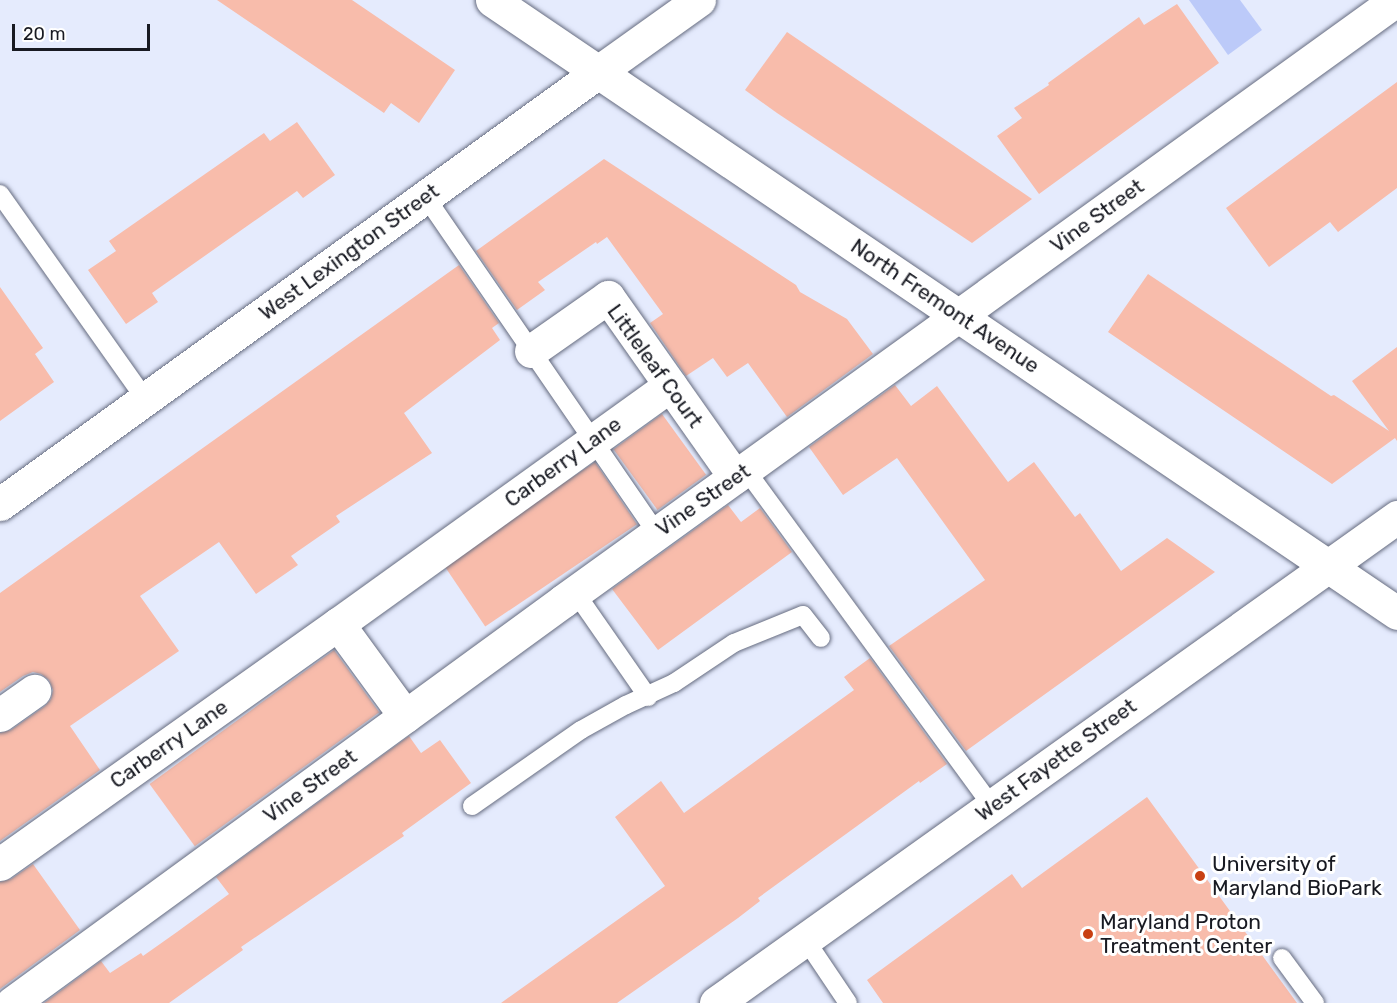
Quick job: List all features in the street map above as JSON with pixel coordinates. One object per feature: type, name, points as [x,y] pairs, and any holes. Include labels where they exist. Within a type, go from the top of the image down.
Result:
[{"type":"street","name":"North Fremont Avenue","points":[[492,0],[1397,613]]},
{"type":"street","name":"West Lexington Street","points":[[0,504],[699,0]]},
{"type":"street","name":"Vine Street","points":[[12,1003],[575,592],[1396,0]]},
{"type":"street","name":"Littleleaf Court","points":[[531,351],[608,297],[670,385],[740,474]]},
{"type":"street","name":"Carberry Lane","points":[[1,861],[338,624],[670,385]]},
{"type":"street","name":"West Fayette Street","points":[[716,1003],[1397,517]]},
{"type":"street","points":[[338,624],[405,716]]},
{"type":"street","points":[[0,716],[34,691]]},
{"type":"lane","points":[[0,194],[145,399]]},
{"type":"lane","points":[[425,196],[657,533]]},
{"type":"lane","points":[[740,474],[992,806]]},
{"type":"lane","points":[[575,592],[648,697]]},
{"type":"lane","points":[[472,806],[580,730],[626,705],[648,697],[734,643],[804,615],[821,638]]},
{"type":"lane","points":[[805,939],[848,1003]]},
{"type":"lane","points":[[1282,958],[1315,1003]]},
{"type":"shaded area","points":[[1189,0],[1240,0],[1262,30],[1228,55]]},
{"type":"building","points":[[217,0],[352,0],[455,70],[419,123],[391,103],[384,113]]},
{"type":"building","points":[[1177,4],[1219,63],[1039,194],[997,136],[1022,118],[1014,108],[1049,85],[1048,83],[1139,17],[1144,25]]},
{"type":"building","points":[[787,32],[1032,199],[972,243],[777,113],[745,90]]},
{"type":"building","points":[[1397,82],[1397,188],[1338,232],[1330,222],[1269,267],[1226,208]]},
{"type":"building","points":[[297,122],[335,175],[303,198],[297,191],[152,293],[158,302],[126,324],[88,270],[116,251],[109,241],[264,133],[270,141]]},
{"type":"building","points":[[604,159],[796,285],[800,292],[847,319],[873,354],[787,417],[748,363],[727,377],[713,358],[686,376],[650,323],[663,314],[607,237],[597,244],[596,242],[538,282],[545,290],[517,310],[476,251]]},
{"type":"building","points":[[459,265],[499,323],[492,328],[500,340],[404,413],[432,453],[336,516],[340,522],[291,556],[298,565],[256,594],[219,542],[140,596],[179,651],[70,726],[100,770],[0,841],[0,733],[11,730],[45,706],[51,699],[53,690],[49,680],[33,672],[0,692],[0,593]]},
{"type":"building","points":[[1148,274],[1331,396],[1334,395],[1389,431],[1352,381],[1397,347],[1397,441],[1395,438],[1332,484],[1108,332]]},
{"type":"building","points":[[0,287],[43,348],[35,354],[54,382],[0,421]]},
{"type":"building","points":[[895,385],[911,406],[937,386],[1008,482],[1034,462],[1075,517],[1080,513],[1121,571],[1167,538],[1215,572],[966,751],[889,646],[985,580],[897,458],[843,495],[809,447]]},
{"type":"building","points":[[662,414],[706,475],[658,510],[613,449]]},
{"type":"building","points":[[595,462],[637,524],[485,627],[443,564]]},
{"type":"building","points":[[728,505],[741,522],[760,508],[792,552],[658,650],[612,589]]},
{"type":"building","points":[[334,650],[379,712],[195,846],[150,784]]},
{"type":"building","points":[[870,658],[947,764],[920,783],[919,781],[758,898],[760,901],[738,918],[617,1003],[501,1003],[665,886],[615,817],[661,781],[684,813],[854,690],[844,677]]},
{"type":"building","points":[[409,736],[421,753],[440,740],[471,783],[402,833],[404,836],[241,947],[243,950],[169,1003],[44,1003],[101,961],[110,973],[141,953],[143,956],[229,894],[216,877]]},
{"type":"building","name":"Maryland Proton Treatment Center","points":[[1147,797],[1297,1003],[883,1003],[867,980],[1012,874],[1022,888]]},
{"type":"building","points":[[33,864],[80,930],[0,989],[0,882],[11,879]]},
{"type":"place","name":"University of Maryland BioPark","points":[[1200,876]]},
{"type":"place","name":"Maryland Proton Treatment Center","points":[[1088,934]]}]
